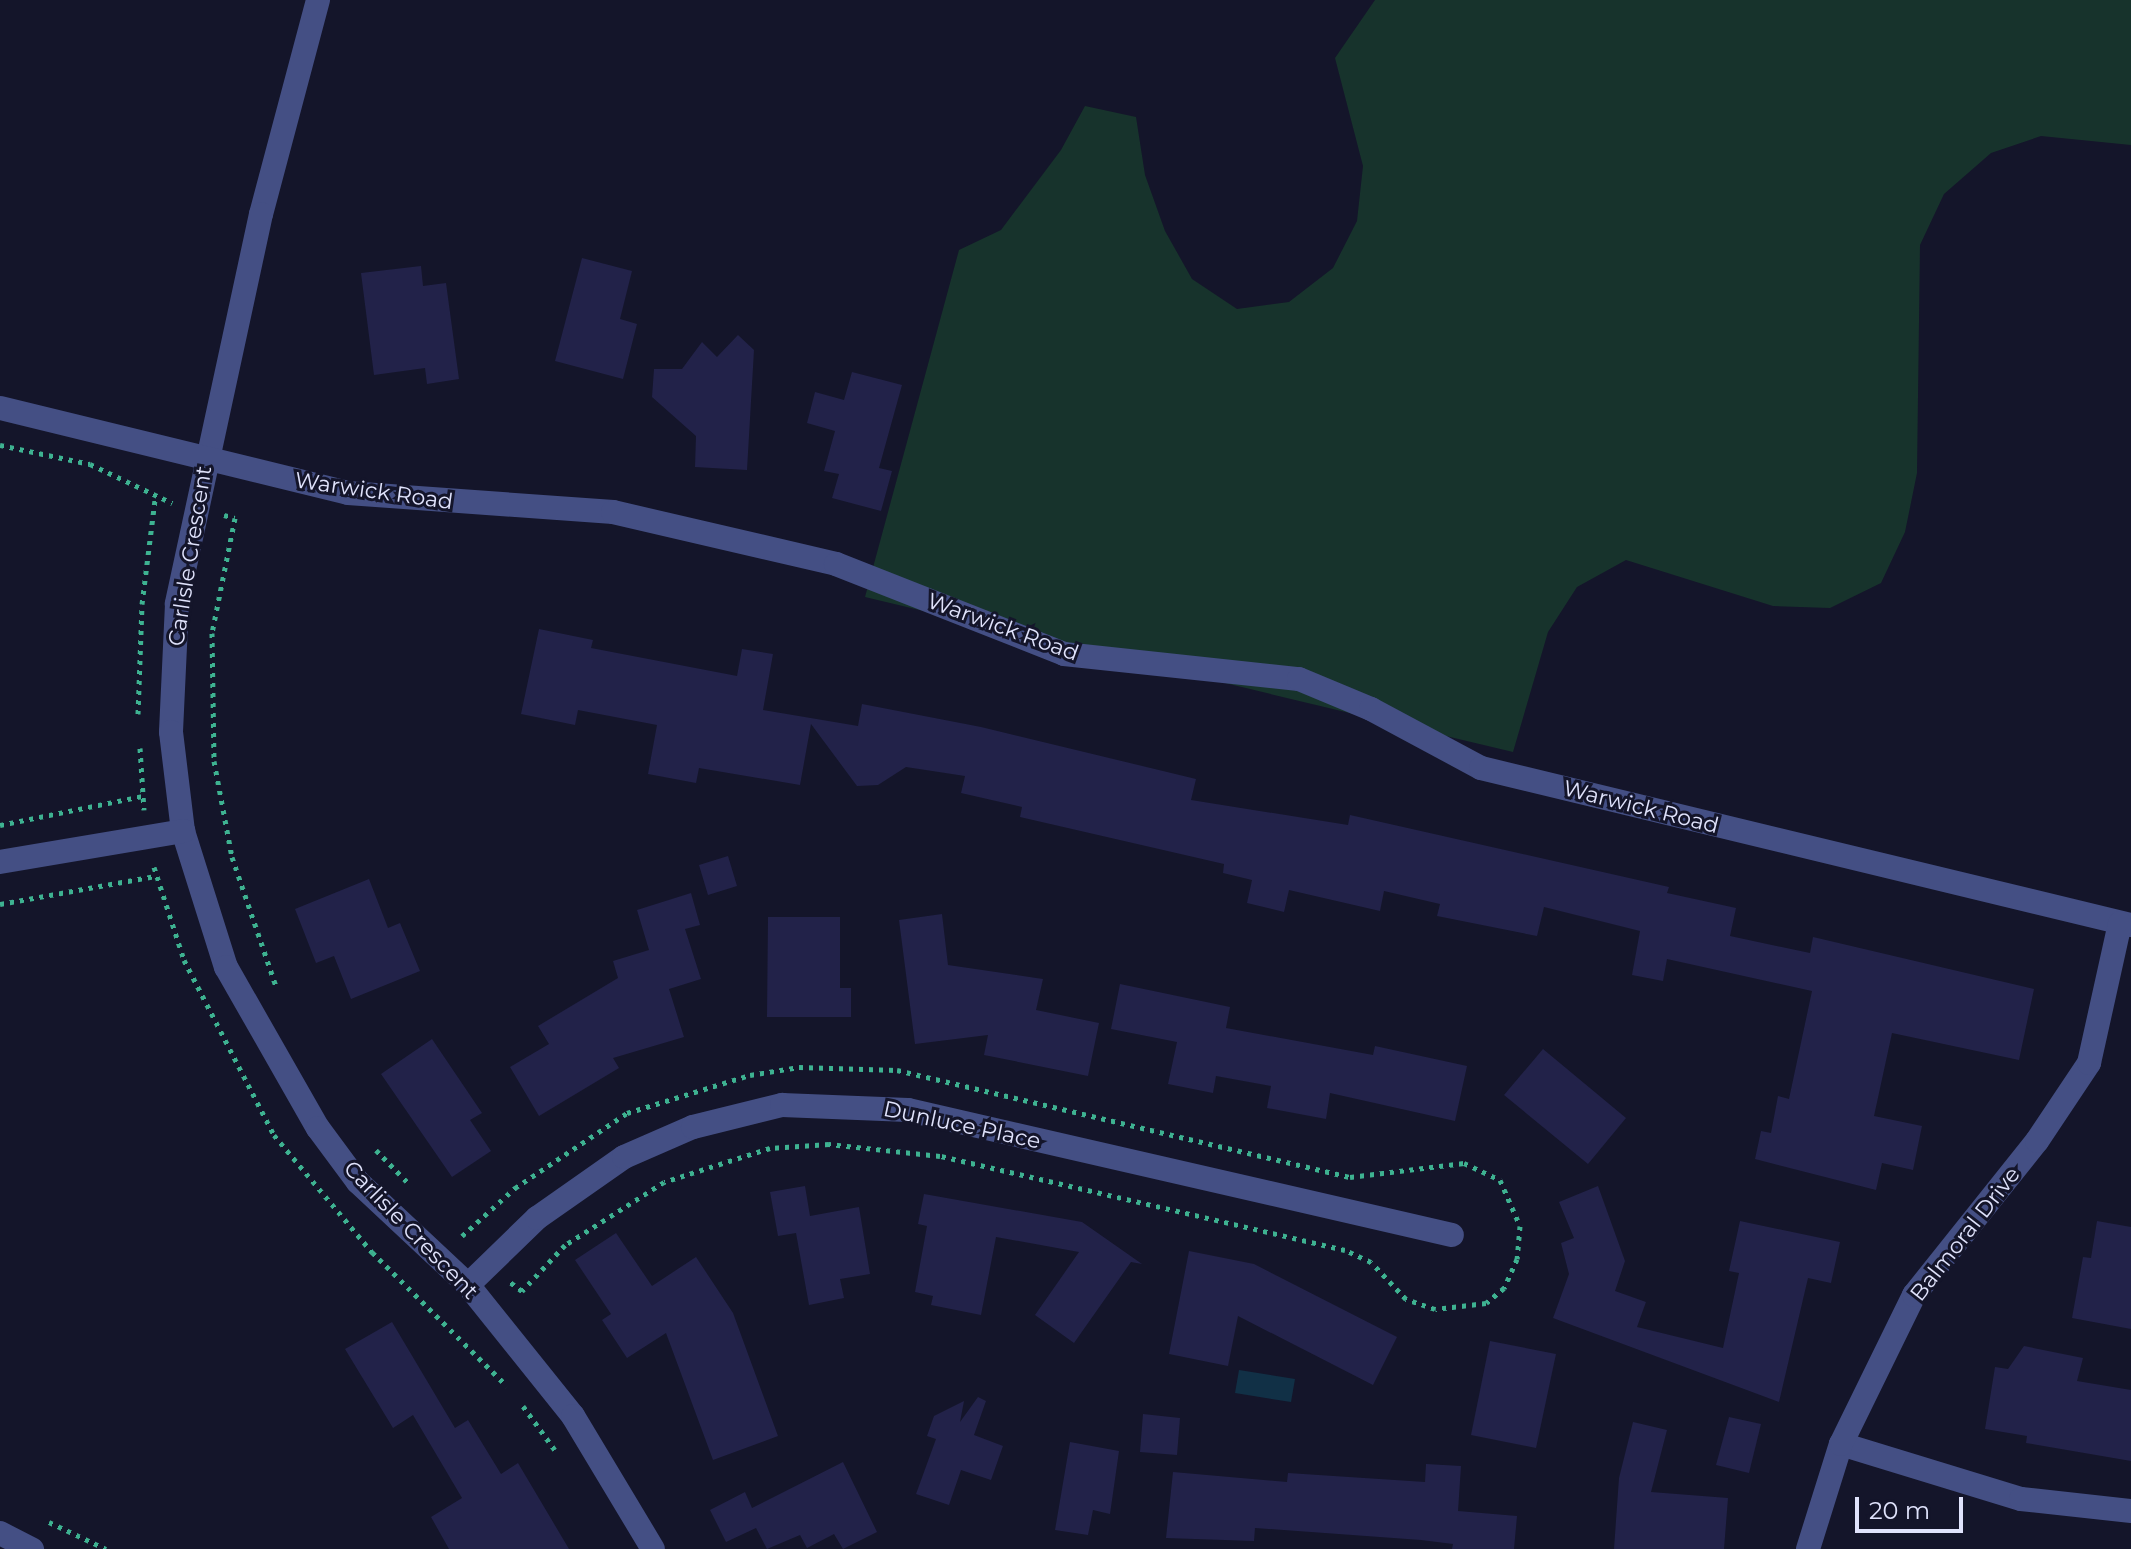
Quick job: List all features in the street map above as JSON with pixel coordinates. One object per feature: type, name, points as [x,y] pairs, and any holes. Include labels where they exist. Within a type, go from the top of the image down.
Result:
[{"type":"street","name":"Carlisle Crescent","points":[[318,0],[196,508],[173,664],[171,732],[183,831],[226,967],[267,1048],[358,1182],[468,1285],[573,1416],[653,1549]]},
{"type":"street","name":"Warwick Road","points":[[0,408],[348,493],[613,512],[821,560],[1064,654],[1299,679],[1371,709],[1481,768],[2126,924]]},
{"type":"street","points":[[0,862],[183,831]]},
{"type":"street","name":"Balmoral Drive","points":[[1808,1549],[1841,1444],[1914,1295],[2037,1141],[2089,1063],[2126,924]]},
{"type":"street","name":"Dunluce Place","points":[[468,1285],[537,1218],[624,1157],[693,1127],[782,1105],[908,1110],[1452,1235]]},
{"type":"street","points":[[1841,1444],[2021,1499],[2131,1511]]},
{"type":"street","points":[[0,1533],[32,1549]]},
{"type":"path","points":[[0,445],[90,464],[155,500],[235,518],[212,633],[214,761],[232,857],[282,1002]]},
{"type":"path","points":[[0,825],[142,796]]},
{"type":"path","points":[[0,904],[156,876]]},
{"type":"path","points":[[451,1226],[522,1291],[565,1245],[664,1182],[770,1148],[829,1144],[940,1156],[1345,1250],[1371,1262],[1406,1299],[1435,1309],[1486,1303],[1504,1288],[1517,1259],[1520,1226],[1500,1180],[1464,1163],[1350,1177],[897,1070],[799,1067],[750,1075],[627,1113],[538,1171],[462,1236]]},
{"type":"path","points":[[370,1143],[420,1195]]},
{"type":"green space","points":[[1375,0],[2131,0],[2131,145],[2041,136],[1991,153],[1944,194],[1920,245],[1917,473],[1905,532],[1881,583],[1830,608],[1773,606],[1626,560],[1577,587],[1548,632],[1513,752],[865,597],[959,250],[1001,230],[1061,150],[1085,106],[1136,117],[1145,175],[1165,231],[1192,279],[1237,309],[1289,302],[1333,268],[1357,221],[1363,166],[1335,58]]},
{"type":"water","points":[[1239,1370],[1295,1379],[1291,1402],[1235,1393]]},
{"type":"building","points":[[582,258],[632,271],[620,319],[637,324],[623,379],[555,361]]},
{"type":"building","points":[[421,266],[423,286],[446,283],[459,379],[427,384],[425,368],[374,375],[361,273]]},
{"type":"building","points":[[738,335],[754,350],[747,470],[695,467],[696,436],[652,397],[654,369],[682,369],[702,342],[717,357]]},
{"type":"building","points":[[852,372],[902,385],[879,468],[892,471],[881,511],[832,498],[839,474],[824,471],[835,431],[807,423],[815,392],[844,400]]},
{"type":"building","points":[[539,629],[593,640],[591,648],[737,676],[742,649],[773,654],[763,710],[858,726],[862,704],[981,727],[1196,779],[1191,800],[1348,825],[1350,815],[1669,887],[1667,893],[1736,908],[1730,936],[1810,953],[1813,937],[2034,989],[2019,1060],[1892,1033],[1874,1116],[1922,1126],[1913,1170],[1882,1163],[1876,1190],[1755,1159],[1761,1131],[1771,1133],[1778,1096],[1789,1099],[1812,991],[1667,959],[1663,981],[1632,975],[1640,931],[1544,907],[1537,936],[1437,916],[1440,904],[1384,891],[1380,911],[1289,890],[1284,912],[1247,903],[1252,880],[1223,873],[1224,864],[1020,817],[1022,807],[961,793],[965,776],[906,767],[878,785],[857,786],[811,724],[800,785],[699,768],[696,783],[648,774],[657,725],[578,710],[575,725],[521,714]]},
{"type":"building","points":[[728,856],[737,886],[708,895],[699,865]]},
{"type":"building","points":[[369,879],[388,928],[400,923],[420,971],[351,999],[334,956],[316,963],[295,909]]},
{"type":"building","points":[[691,893],[700,925],[685,929],[701,979],[669,989],[684,1037],[613,1058],[619,1068],[539,1116],[510,1067],[549,1044],[538,1026],[618,978],[613,961],[649,950],[637,910]]},
{"type":"building","points":[[942,914],[948,965],[1043,979],[1036,1010],[1099,1023],[1088,1076],[984,1055],[988,1035],[915,1044],[899,920]]},
{"type":"building","points":[[768,917],[840,917],[840,988],[851,988],[851,1017],[767,1017]]},
{"type":"building","points":[[1120,984],[1230,1007],[1226,1028],[1373,1055],[1375,1046],[1467,1066],[1455,1121],[1330,1093],[1326,1119],[1267,1108],[1271,1086],[1216,1076],[1213,1093],[1168,1084],[1177,1042],[1111,1029]]},
{"type":"building","points":[[432,1039],[482,1113],[470,1120],[491,1151],[452,1177],[381,1074]]},
{"type":"building","points":[[1543,1049],[1626,1118],[1588,1164],[1504,1095]]},
{"type":"building","points":[[805,1186],[810,1216],[859,1207],[870,1274],[840,1279],[844,1298],[809,1305],[796,1233],[778,1236],[770,1192]]},
{"type":"building","points":[[1598,1186],[1625,1261],[1615,1291],[1646,1302],[1637,1327],[1723,1348],[1739,1273],[1729,1271],[1740,1221],[1840,1242],[1831,1283],[1808,1278],[1779,1402],[1553,1318],[1569,1274],[1561,1243],[1574,1238],[1559,1202]]},
{"type":"building","points":[[924,1194],[1082,1222],[1142,1264],[1131,1262],[1074,1343],[1035,1315],[1079,1252],[996,1237],[981,1315],[931,1305],[933,1296],[915,1292],[927,1226],[918,1224]]},
{"type":"building","points":[[2097,1221],[2131,1227],[2131,1329],[2072,1318],[2083,1257],[2091,1258]]},
{"type":"building","points":[[616,1233],[652,1286],[696,1257],[733,1313],[778,1436],[713,1460],[666,1333],[627,1358],[602,1320],[611,1314],[575,1260]]},
{"type":"building","points":[[1189,1251],[1254,1264],[1397,1337],[1373,1385],[1238,1316],[1228,1366],[1169,1354]]},
{"type":"building","points":[[392,1322],[455,1428],[468,1420],[501,1474],[518,1463],[569,1549],[449,1549],[431,1517],[462,1498],[413,1415],[393,1428],[345,1349]]},
{"type":"building","points":[[1490,1341],[1556,1354],[1536,1448],[1471,1435]]},
{"type":"building","points":[[2024,1346],[2083,1358],[2077,1381],[2131,1390],[2131,1461],[2026,1443],[2027,1436],[1985,1429],[1995,1367],[2008,1369]]},
{"type":"building","points":[[978,1397],[986,1401],[974,1435],[1003,1446],[991,1480],[961,1470],[949,1505],[916,1494],[936,1439],[927,1436],[934,1416],[964,1401],[960,1422]]},
{"type":"building","points":[[1143,1414],[1180,1418],[1177,1455],[1140,1452]]},
{"type":"building","points":[[1729,1417],[1761,1424],[1749,1473],[1716,1465]]},
{"type":"building","points":[[1633,1422],[1667,1430],[1651,1492],[1728,1498],[1724,1549],[1614,1549],[1619,1478]]},
{"type":"building","points":[[1070,1442],[1119,1451],[1110,1514],[1093,1510],[1088,1535],[1055,1530]]},
{"type":"building","points":[[843,1462],[877,1532],[843,1549],[834,1534],[807,1548],[800,1535],[767,1549],[756,1528],[726,1542],[710,1510],[745,1492],[752,1508]]},
{"type":"building","points":[[1426,1464],[1461,1466],[1458,1511],[1517,1516],[1514,1549],[1452,1549],[1453,1544],[1421,1540],[1255,1528],[1254,1541],[1166,1538],[1173,1472],[1287,1482],[1288,1473],[1425,1482]]}]
